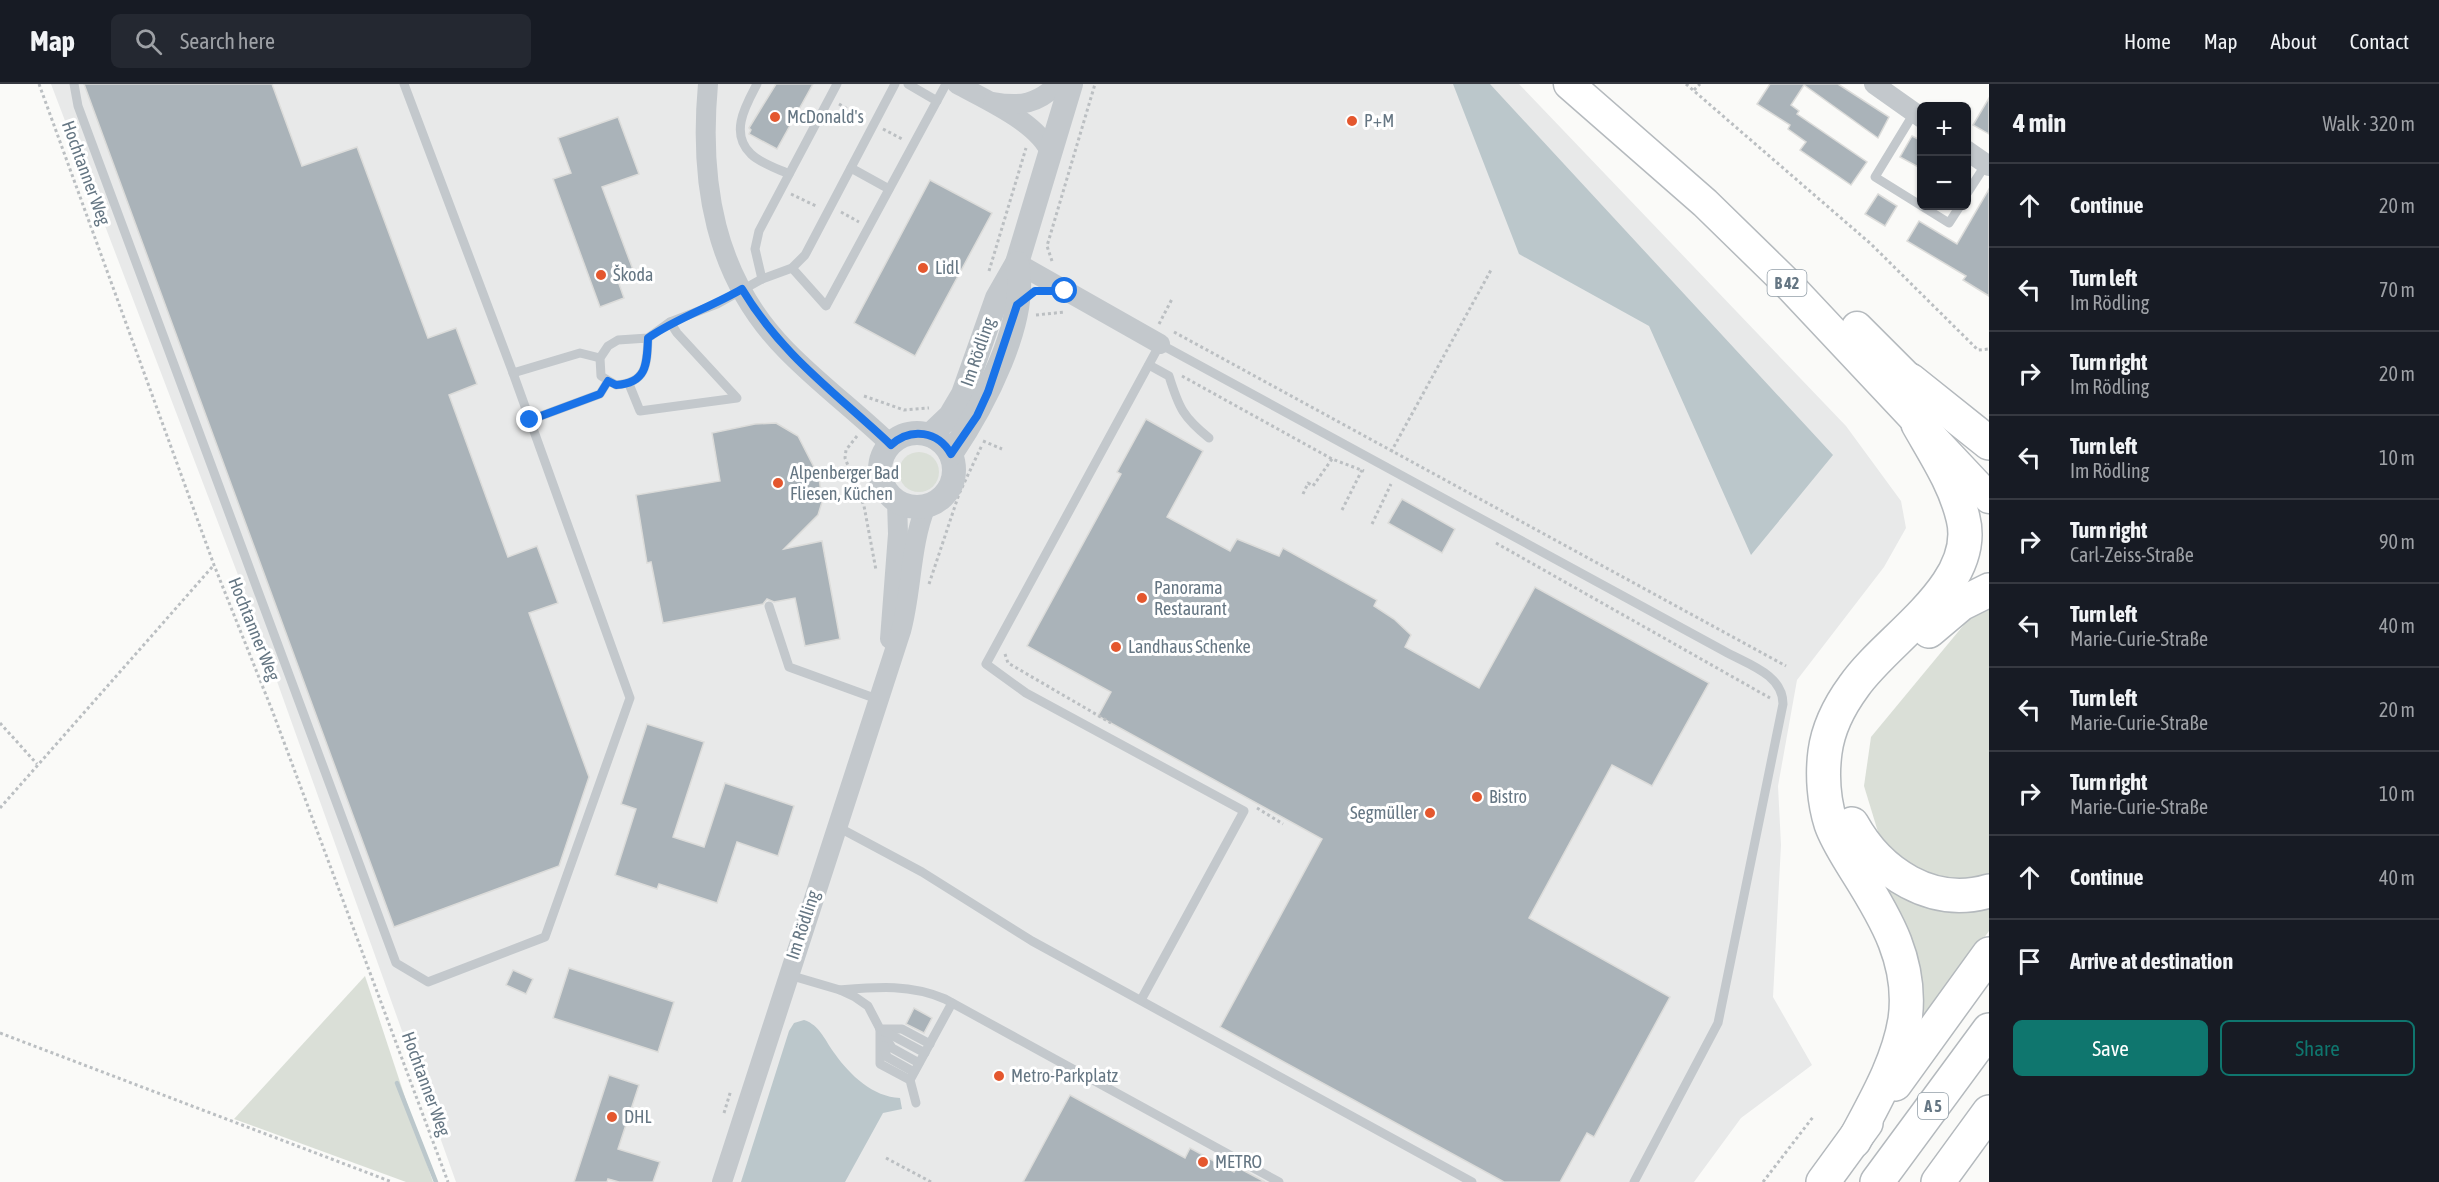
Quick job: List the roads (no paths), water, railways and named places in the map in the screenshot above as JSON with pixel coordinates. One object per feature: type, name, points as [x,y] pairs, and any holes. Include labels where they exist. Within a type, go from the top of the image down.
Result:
[{"type":"highway","points":[[1910,380],[1989,443]]},
{"type":"highway","points":[[1854,1141],[1893,1064],[1905,1020],[1906,994],[1901,953],[1882,913],[1831,825],[1824,790],[1825,751],[1836,716],[1854,686],[1945,588],[1962,554],[1965,538],[1964,520],[1957,496],[1918,424]]},
{"type":"highway","points":[[1989,590],[1961,603],[1895,665],[1869,696],[1851,724],[1841,757],[1842,790],[1849,819],[1862,843],[1880,864],[1903,881],[1939,894],[1974,896],[1989,891]]},
{"type":"highway","points":[[1823,1182],[1989,954]]},
{"type":"highway","name":"A 5","points":[[1877,1182],[1989,1030]]},
{"type":"highway","points":[[1938,1182],[1989,1112]]},
{"type":"main road","name":"B 42","points":[[1569,84],[1751,247],[1824,321],[1989,498]]},
{"type":"main road","name":"B 42","points":[[1595,84],[1730,205],[1989,458]]},
{"type":"street","points":[[708,84],[704,155],[708,194],[720,240],[742,289],[762,322],[785,350],[891,445],[909,434],[930,435],[942,443],[951,454],[954,465],[951,486],[945,495],[926,506],[916,507],[897,501]]},
{"type":"street","points":[[957,84],[1032,129],[1046,143],[1050,154]]},
{"type":"street","points":[[988,101],[1014,105],[1030,103],[1058,84]]},
{"type":"street","name":"Im Rödling","points":[[930,435],[950,416],[963,394],[997,298],[1017,263],[1071,84]]},
{"type":"street","points":[[1874,84],[1917,114]]},
{"type":"street","points":[[1971,153],[1988,165]]},
{"type":"street","points":[[1017,263],[1160,344]]},
{"type":"street","name":"Im Rödling","points":[[951,454],[977,416],[1022,309],[1017,263]]},
{"type":"street","points":[[1022,309],[1035,291],[1065,291]]},
{"type":"street","name":"Im Rödling","points":[[887,669],[898,534],[897,501],[885,488],[882,479],[882,460],[891,445]]},
{"type":"street","name":"Im Rödling","points":[[722,1182],[787,974],[906,614],[918,535],[926,506]]},
{"type":"lane","points":[[74,84],[82,117],[396,963],[428,982],[545,937],[630,698],[530,420],[404,84]]},
{"type":"lane","points":[[757,84],[740,116],[743,139],[751,154],[789,174]]},
{"type":"lane","points":[[762,279],[755,249],[759,231],[837,84]]},
{"type":"lane","points":[[648,338],[647,360],[642,374],[628,384],[616,385],[601,376],[600,357],[608,346],[618,340],[648,338],[670,322],[717,304],[762,279],[792,268],[805,255],[895,84]]},
{"type":"lane","points":[[908,84],[937,101]]},
{"type":"lane","points":[[792,268],[826,306],[946,84]]},
{"type":"lane","points":[[1917,116],[1875,177],[1917,203]]},
{"type":"lane","points":[[1971,188],[1988,165]]},
{"type":"lane","points":[[851,168],[889,189]]},
{"type":"lane","points":[[1928,210],[1949,223],[1957,210]]},
{"type":"lane","points":[[628,384],[640,411],[737,398],[677,333],[670,322]]},
{"type":"lane","points":[[1141,1000],[1244,811],[1026,693],[986,664],[1160,344],[1771,677],[1779,685],[1783,696],[1718,1023],[1634,1182]]},
{"type":"lane","points":[[513,374],[580,353],[600,357]]},
{"type":"lane","points":[[1149,365],[1169,376],[1178,405],[1188,421],[1209,438]]},
{"type":"lane","points":[[530,420],[600,394],[608,381]]},
{"type":"lane","points":[[769,606],[789,667],[877,699]]},
{"type":"lane","points":[[836,826],[922,872],[1032,941],[1472,1182]]},
{"type":"lane","points":[[787,974],[840,990],[868,1006],[892,1048],[919,1063]]},
{"type":"lane","points":[[840,990],[874,987],[919,990],[952,1003],[1279,1182]]},
{"type":"lane","points":[[868,1006],[874,987]]},
{"type":"lane","points":[[916,1103],[912,1076],[952,1003]]},
{"type":"lane","points":[[880,1029],[902,1029],[930,1044]]},
{"type":"lane","points":[[880,1029],[925,1053]]},
{"type":"lane","points":[[880,1029],[880,1064],[912,1076]]},
{"type":"waterway","points":[[397,1083],[436,1182]]},
{"type":"place","name":"McDonald's","points":[[775,117]]},
{"type":"place","name":"P+M","points":[[1352,121]]},
{"type":"place","name":"Lidl","points":[[923,268]]},
{"type":"place","name":"Škoda","points":[[601,275]]},
{"type":"place","name":"Alpenberger Bad Fliesen, Küchen","points":[[778,483]]},
{"type":"place","name":"Panorama Restaurant","points":[[1142,598]]},
{"type":"place","name":"Landhaus Schenke","points":[[1116,647]]},
{"type":"place","name":"Bistro","points":[[1477,797]]},
{"type":"place","name":"Segmüller","points":[[1430,813]]},
{"type":"place","name":"Metro-Parkplatz","points":[[999,1076]]},
{"type":"place","name":"DHL","points":[[612,1117]]},
{"type":"place","name":"METRO","points":[[1203,1162]]}]
